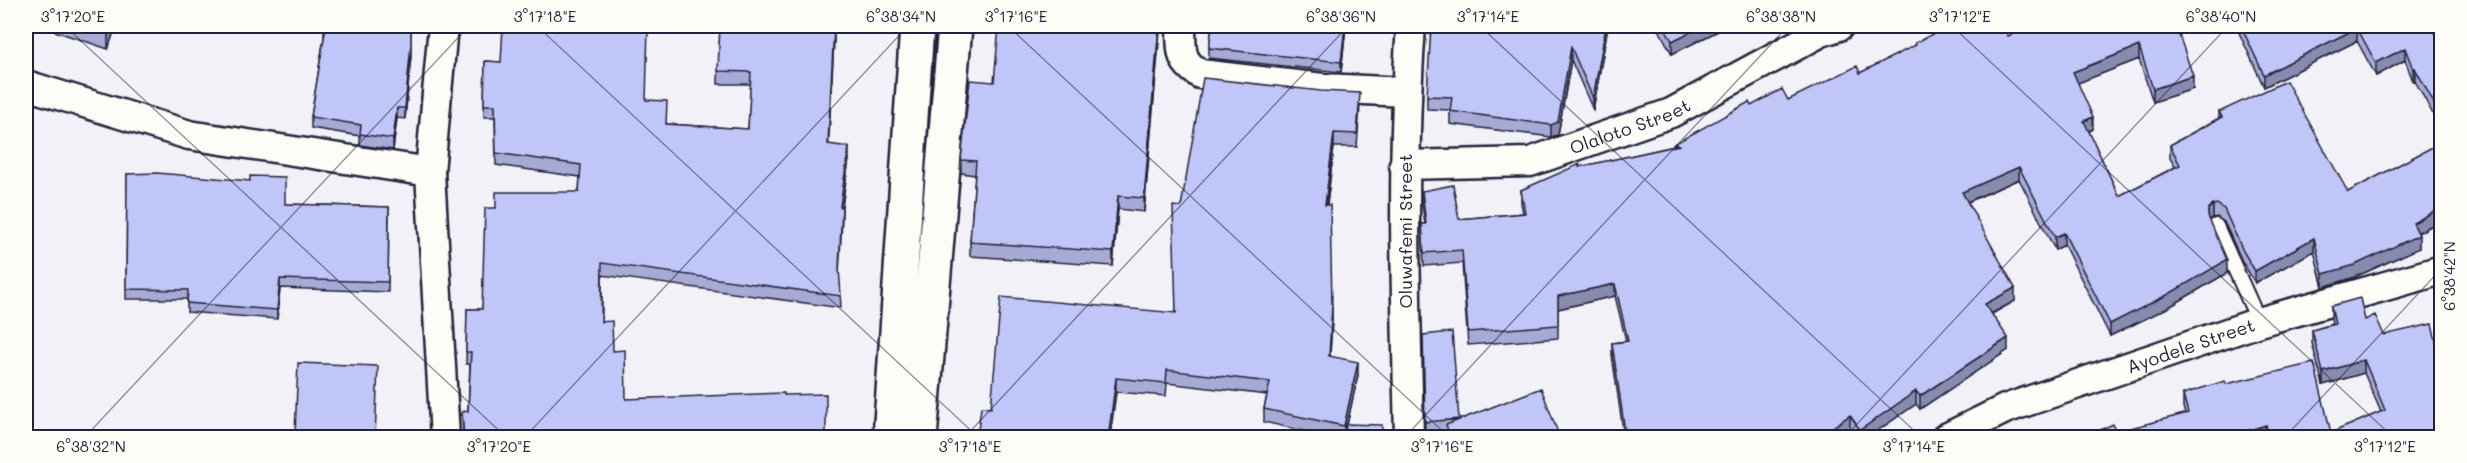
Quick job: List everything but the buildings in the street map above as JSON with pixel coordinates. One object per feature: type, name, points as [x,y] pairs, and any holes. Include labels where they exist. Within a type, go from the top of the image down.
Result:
[{"type":"main road","points":[[890,438],[917,26]]},
{"type":"main road","points":[[920,438],[955,26]]},
{"type":"street","points":[[443,26],[430,172],[446,438]]},
{"type":"street","points":[[1181,26],[1182,55],[1189,66],[1200,74],[1323,88],[1406,92]]},
{"type":"street","name":"Oluwafemi Street","points":[[1409,438],[1404,165],[1411,26]]},
{"type":"street","name":"Olaloto Street","points":[[1404,165],[1530,162],[1671,113],[1821,33],[1839,26]]},
{"type":"street","points":[[26,85],[189,135],[430,172]]},
{"type":"street","name":"Ayodele Street","points":[[1946,438],[2005,409],[2259,322],[2442,270]]},
{"type":"lane","points":[[2216,226],[2259,322]]}]
